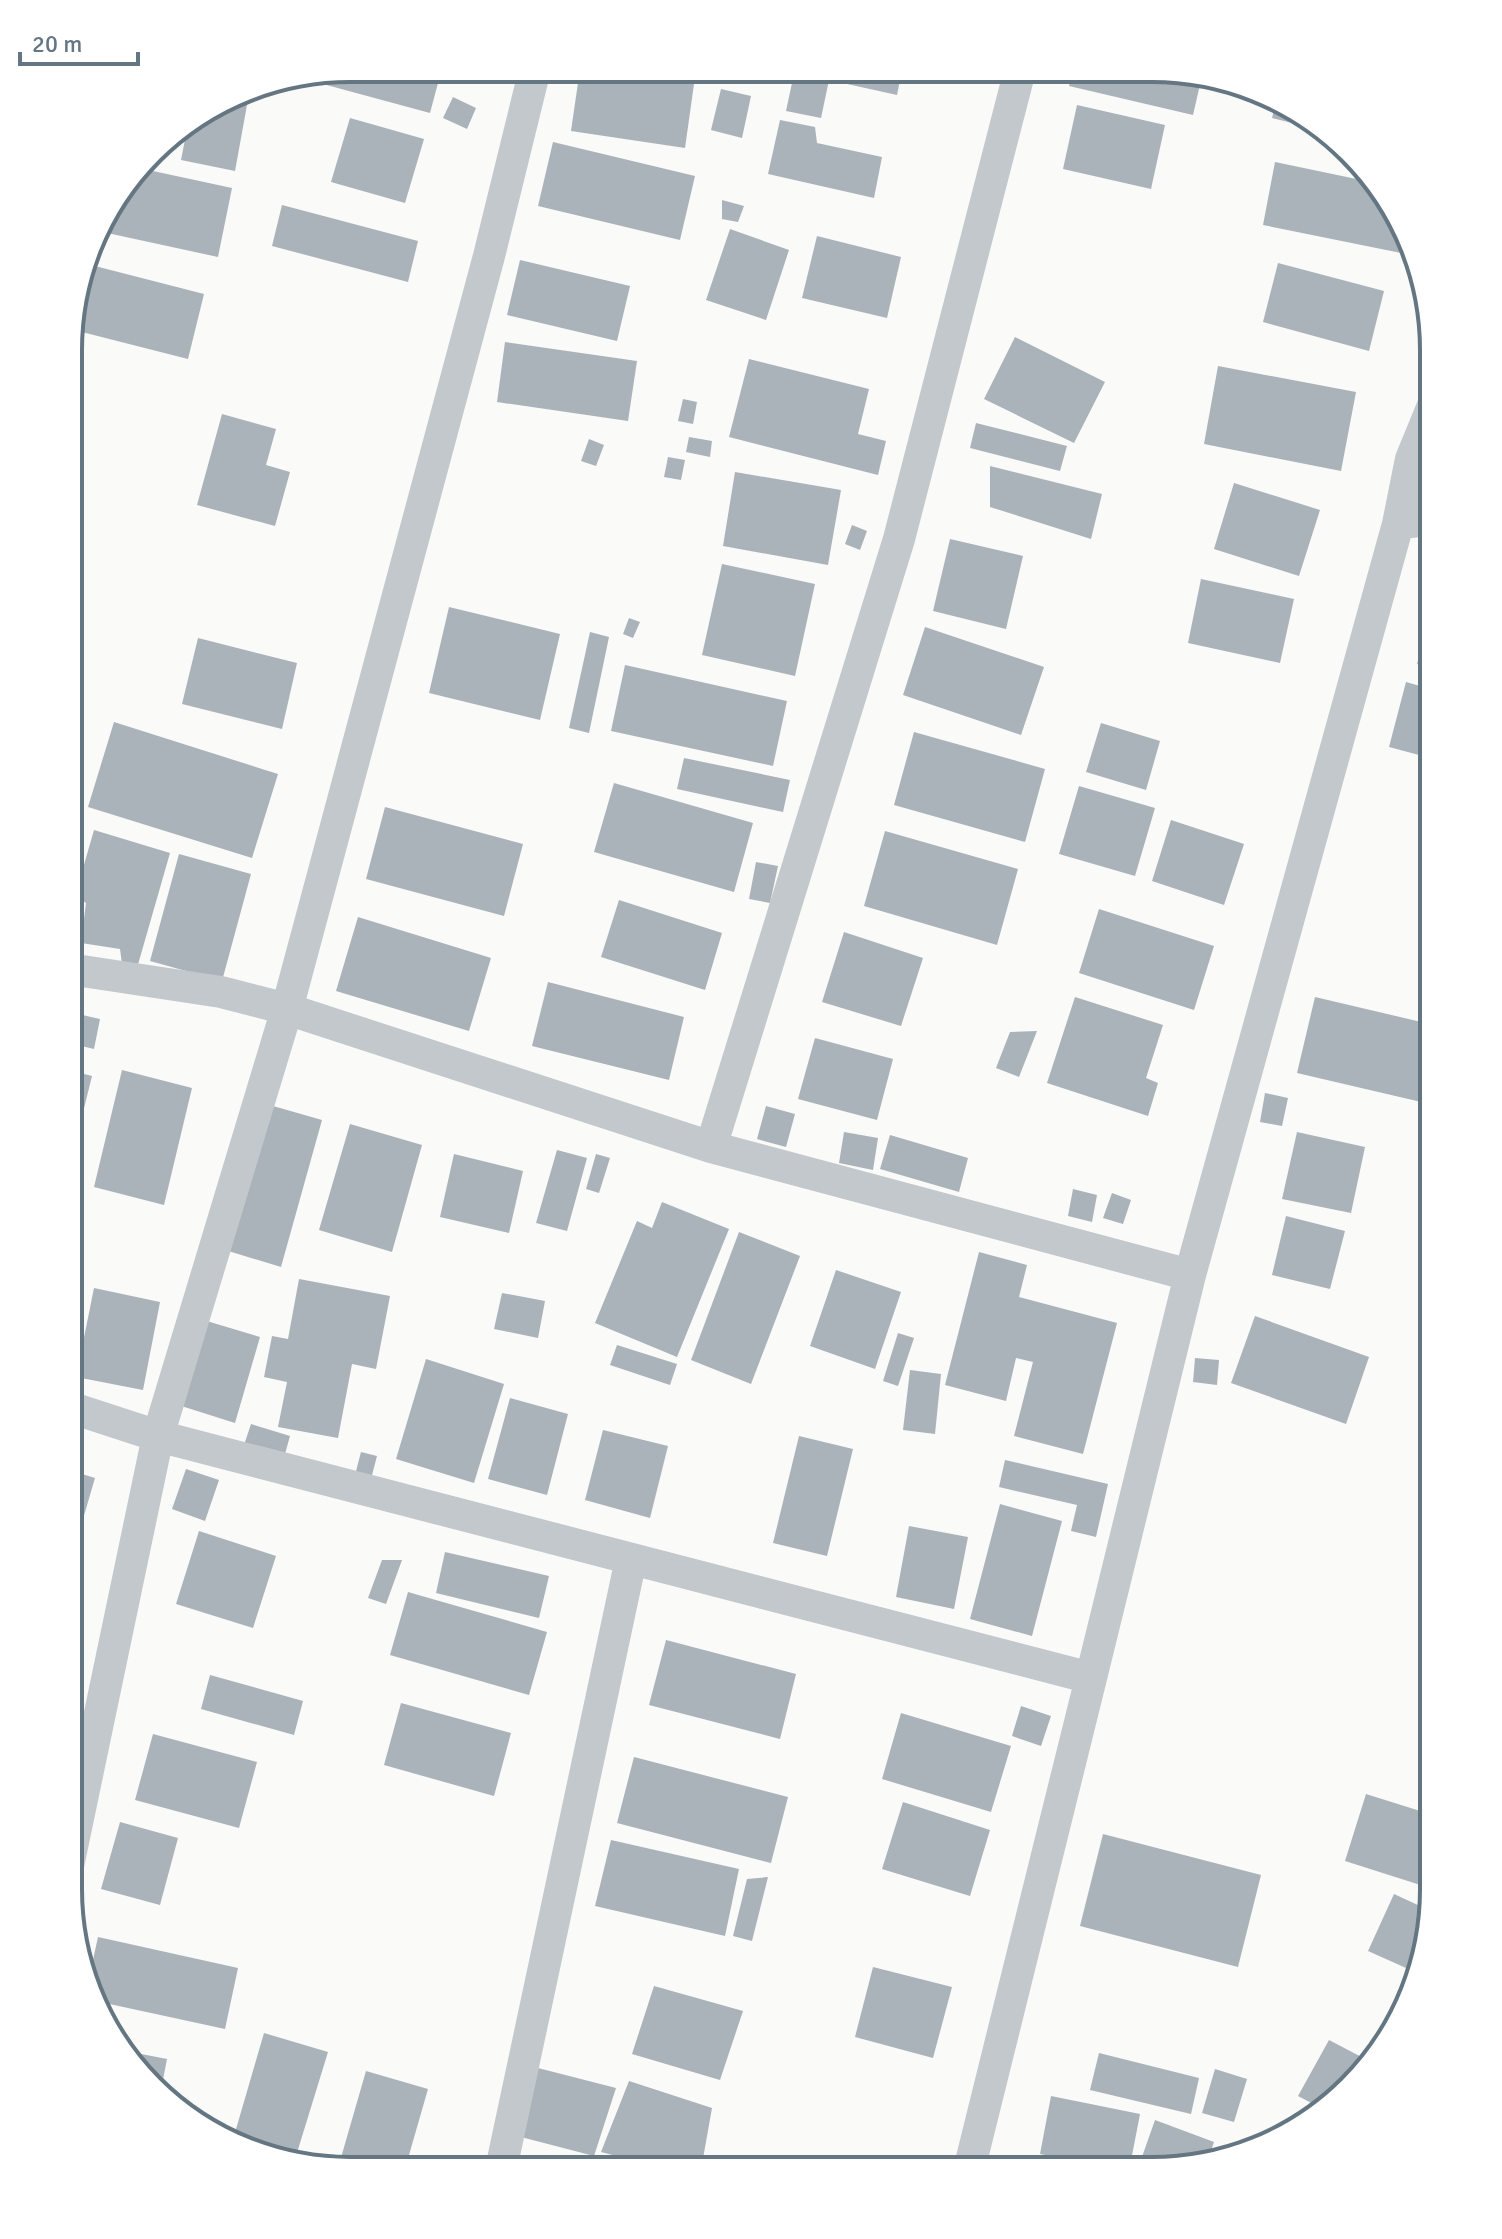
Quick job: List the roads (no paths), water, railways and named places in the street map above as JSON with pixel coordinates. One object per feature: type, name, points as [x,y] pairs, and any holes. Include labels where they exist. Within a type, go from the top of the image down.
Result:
[{"type":"street","points":[[711,1147],[899,539],[1017,82]]},
{"type":"street","points":[[82,1799],[158,1436],[287,1009],[489,256],[532,83]]},
{"type":"street","points":[[972,2157],[1190,1275],[1398,524],[1411,459],[1420,437]]},
{"type":"street","points":[[1398,524],[1420,521]]},
{"type":"street","points":[[82,971],[221,992],[287,1009],[711,1147],[1190,1275]]},
{"type":"street","points":[[82,1411],[158,1436],[1091,1678]]},
{"type":"street","points":[[504,2157],[631,1559]]}]
